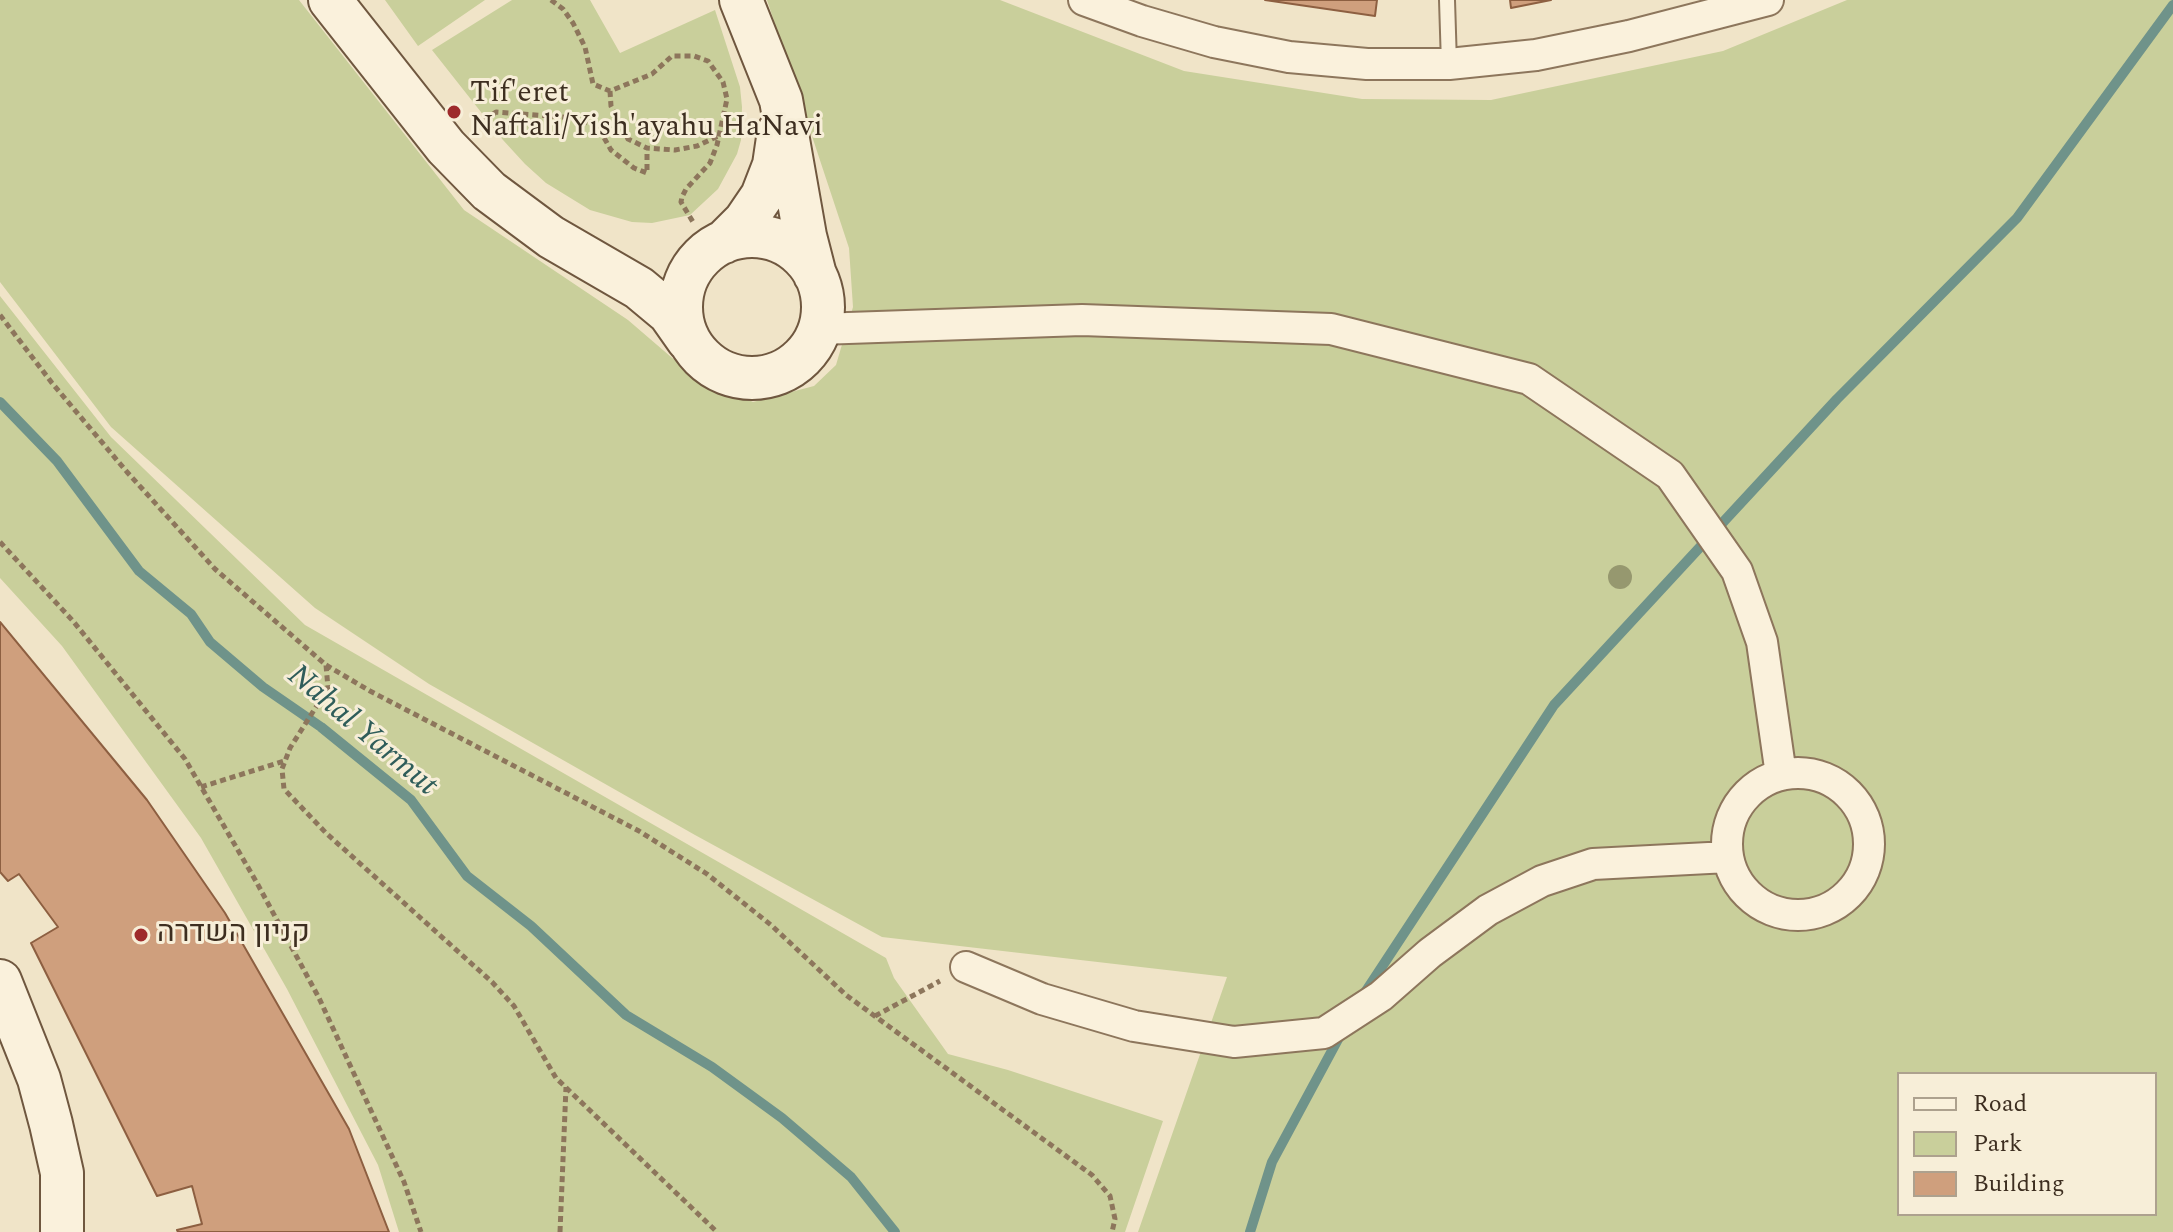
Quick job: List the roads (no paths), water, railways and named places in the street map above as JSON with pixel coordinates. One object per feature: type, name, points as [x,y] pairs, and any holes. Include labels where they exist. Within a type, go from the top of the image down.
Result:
[{"type":"street","points":[[330,0],[446,147],[504,203],[551,237],[618,274],[650,296],[669,313],[710,364],[729,374],[752,378],[774,374],[794,364],[809,349],[819,329],[822,296],[805,236],[786,119],[741,0]]},
{"type":"street","points":[[1084,0],[1144,16],[1214,42],[1289,57],[1367,64],[1449,64],[1536,55],[1629,36],[1726,5],[1768,0]]},
{"type":"street","points":[[688,340],[682,319],[682,296],[689,274],[754,209],[771,173],[779,127],[774,82]]},
{"type":"street","points":[[583,255],[628,264],[665,264],[696,257],[717,246],[751,236],[774,240],[794,250],[815,275]]},
{"type":"street","points":[[819,329],[1082,320],[1331,329],[1529,379],[1670,475],[1737,571],[1762,642],[1781,775]]},
{"type":"street","points":[[1804,773],[1827,779],[1847,792],[1861,810],[1869,832],[1870,855],[1862,878],[1847,897],[1827,910],[1804,916],[1780,914],[1758,904],[1740,887],[1729,866],[1728,857],[1726,843],[1730,820],[1741,799],[1759,784],[1781,775],[1804,773]]},
{"type":"street","points":[[966,967],[1042,999],[1134,1026],[1234,1042],[1324,1033],[1381,996],[1430,953],[1488,910],[1542,881],[1593,864],[1728,857]]},
{"type":"street","points":[[0,981],[34,1065],[51,1124],[62,1173],[62,1232]]},
{"type":"lane","points":[[1447,0],[1449,64]]},
{"type":"waterway","points":[[1364,994],[1554,705],[1837,399],[2017,218],[2173,5]]},
{"type":"waterway","name":"Nahal Yarmut","points":[[0,402],[57,461],[139,571],[191,614],[210,642],[263,687],[321,727],[411,800],[467,876],[531,926],[626,1015],[712,1067],[782,1118],[851,1177],[895,1232]]},
{"type":"waterway","points":[[1250,1232],[1272,1162],[1342,1032]]},
{"type":"place","name":"Tif'eret Naftali/Yish'ayahu HaNavi","points":[[454,112]]},
{"type":"place","name":"קניון השדרה","points":[[141,935]]}]
